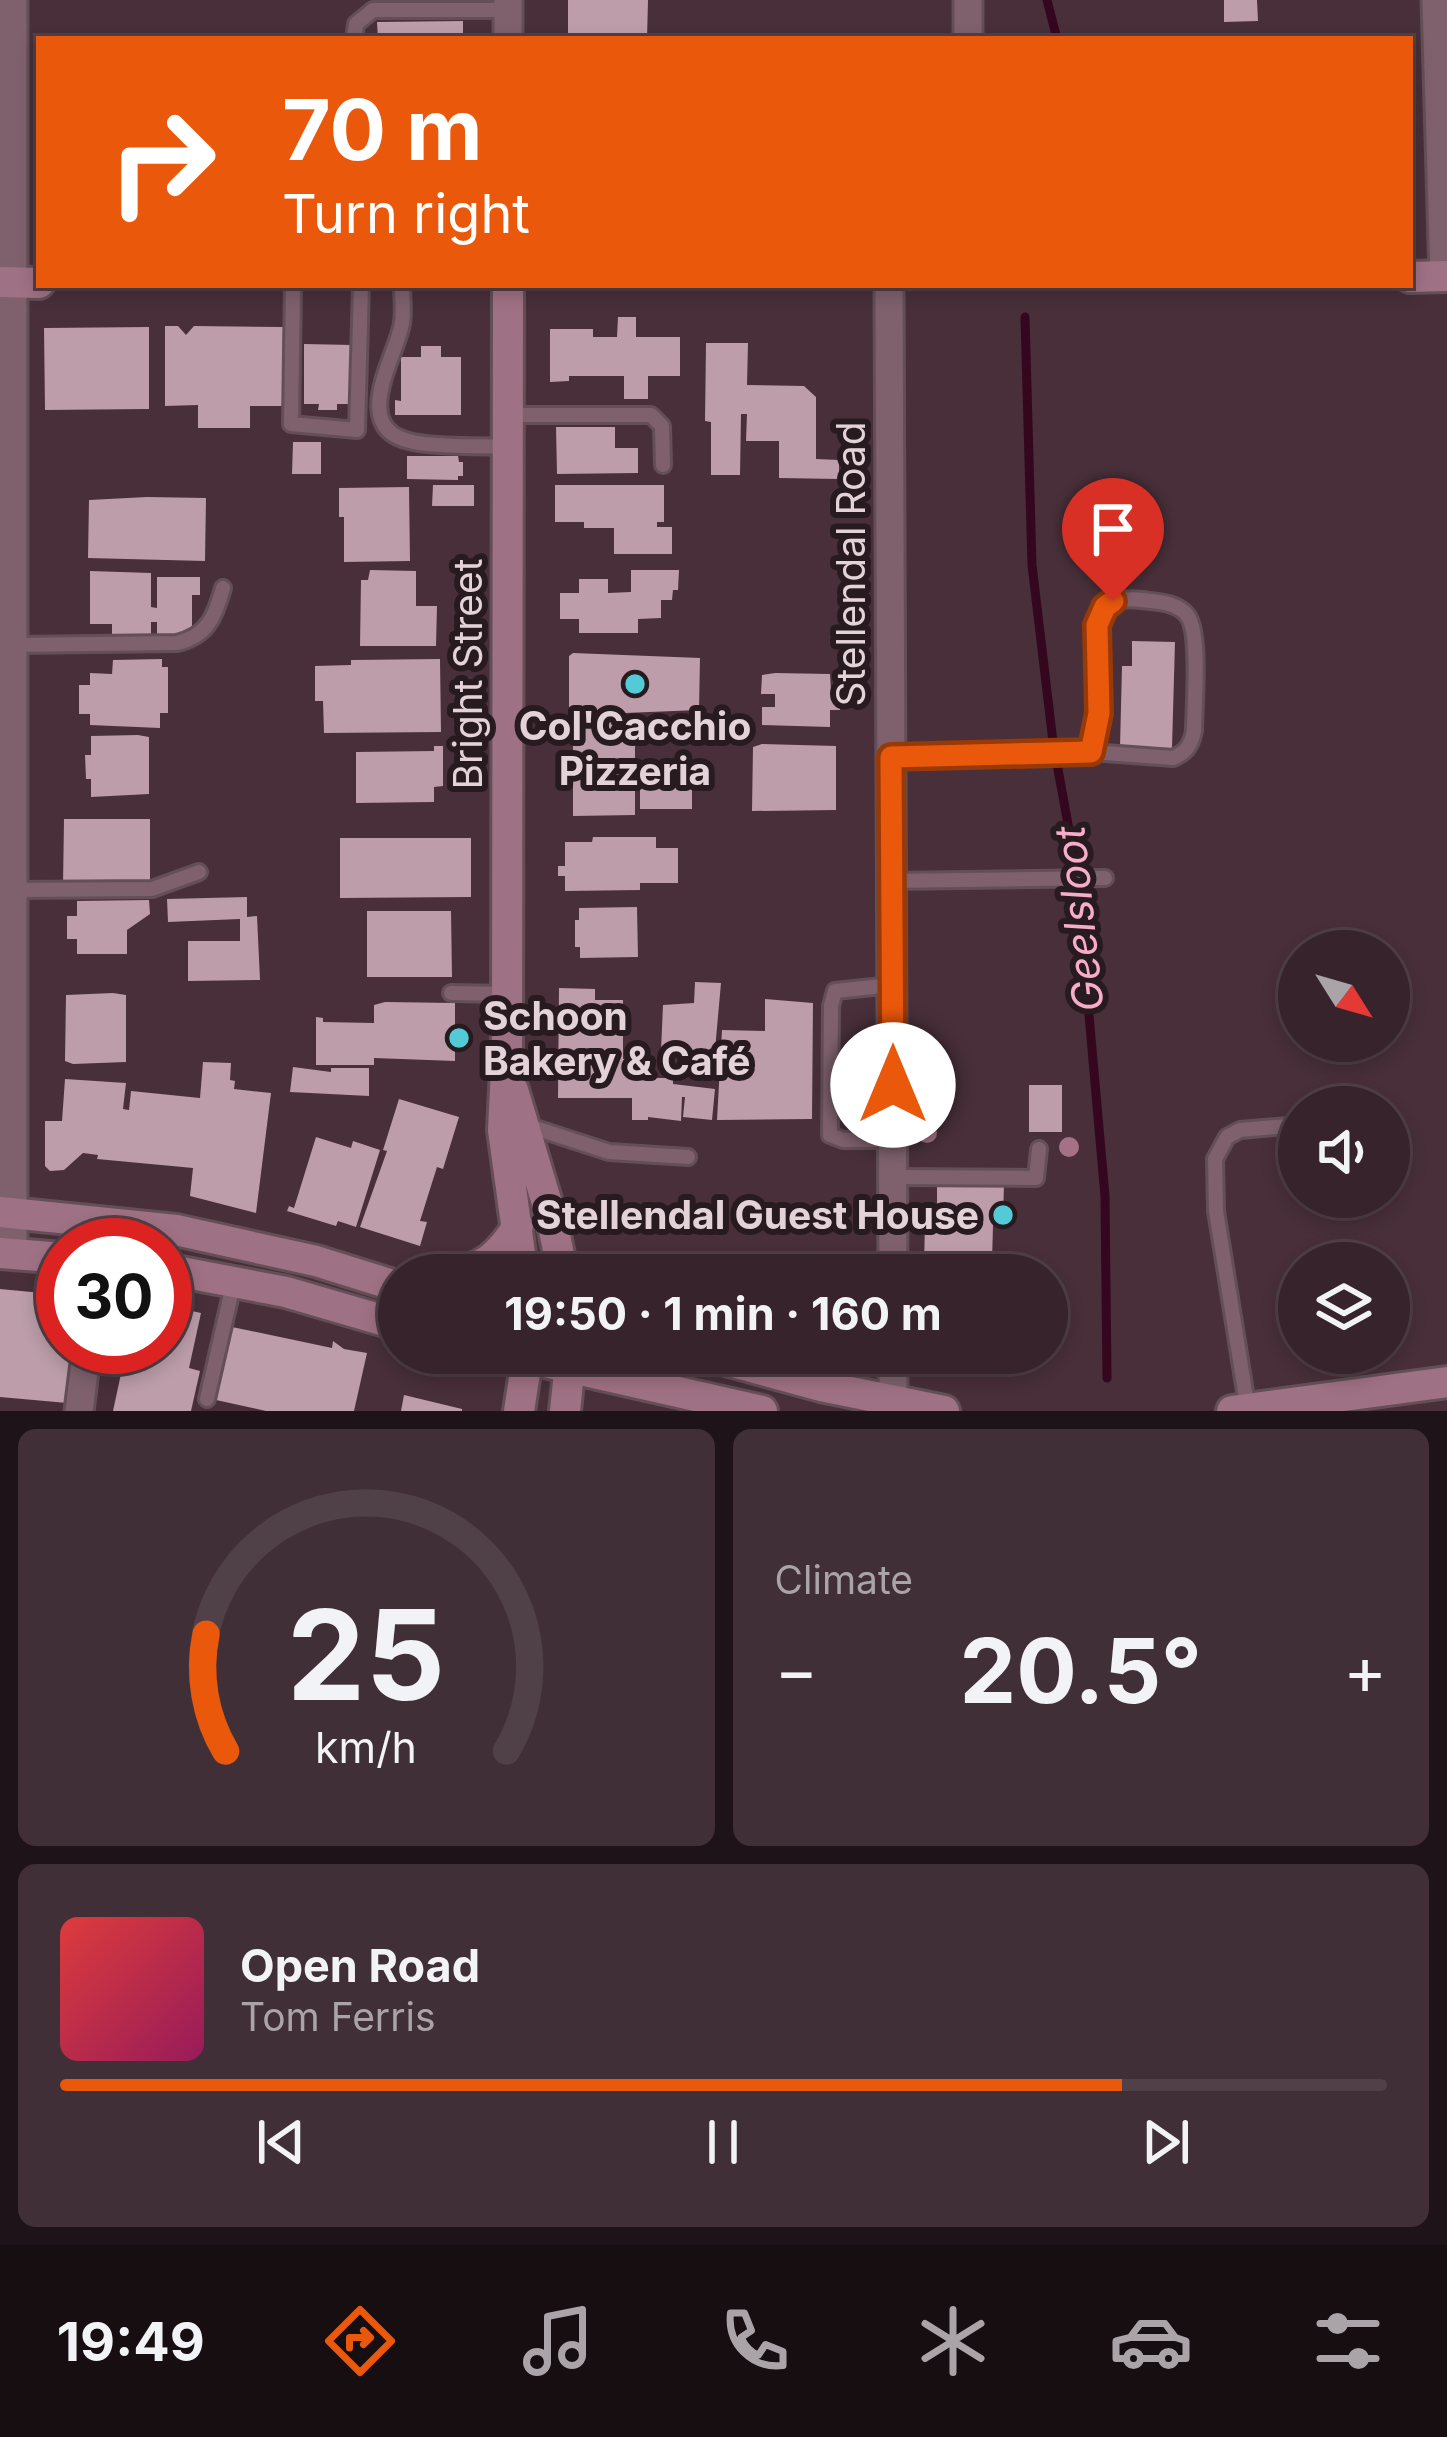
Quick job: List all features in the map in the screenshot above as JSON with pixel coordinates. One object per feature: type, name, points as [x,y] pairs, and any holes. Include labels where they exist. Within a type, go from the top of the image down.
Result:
[{"type":"main road","points":[[1413,278],[1446,277]]},
{"type":"main road","name":"Bright Street","points":[[508,288],[507,1064],[503,1130],[521,1254]]},
{"type":"main road","name":"Bright Street","points":[[507,1064],[559,1254]]},
{"type":"main road","points":[[7,1213],[176,1230],[378,1279]]},
{"type":"main road","points":[[499,1254],[518,1226]]},
{"type":"main road","points":[[6,1254],[36,1256]]},
{"type":"main road","points":[[192,1274],[286,1292],[378,1319]]},
{"type":"main road","points":[[519,1411],[520,1374]]},
{"type":"main road","points":[[565,1411],[569,1374]]},
{"type":"main road","points":[[623,1374],[762,1411]]},
{"type":"main road","points":[[782,1374],[944,1411]]},
{"type":"main road","points":[[1240,1410],[1365,1402],[1447,1382]]},
{"type":"street","points":[[6,1254],[7,738],[13,645],[18,283],[14,0]]},
{"type":"street","points":[[968,0],[968,36]]},
{"type":"street","points":[[1436,0],[1446,277]]},
{"type":"street","points":[[508,5],[508,36]]},
{"type":"street","name":"Stellendal Road","points":[[889,288],[893,1254]]},
{"type":"street","points":[[79,1411],[84,1374]]},
{"type":"street","points":[[892,1374],[892,1402]]},
{"type":"lane","points":[[354,36],[356,23],[373,10],[508,5]]},
{"type":"lane","points":[[293,288],[291,424],[357,430],[361,288]]},
{"type":"lane","points":[[402,288],[402,326],[379,389],[382,415],[391,433],[412,442],[651,415],[662,426],[663,465]]},
{"type":"lane","points":[[13,645],[191,640],[216,616],[223,588]]},
{"type":"lane","points":[[891,757],[1091,752],[1173,758],[1187,750],[1193,731],[1194,637],[1187,614],[1179,608],[1127,599],[1113,601],[1100,615],[1099,713],[1091,752]]},
{"type":"lane","points":[[9,905],[152,889],[199,872]]},
{"type":"lane","points":[[892,881],[1105,878]]},
{"type":"lane","points":[[892,985],[835,991],[830,1135],[842,1140],[893,1140]]},
{"type":"lane","points":[[451,993],[507,994]]},
{"type":"lane","points":[[523,1124],[609,1152],[688,1157]]},
{"type":"lane","points":[[1240,1410],[1216,1211],[1215,1159],[1227,1137],[1240,1130],[1278,1127]]},
{"type":"lane","points":[[893,1177],[1036,1178],[1039,1149]]},
{"type":"lane","points":[[207,1399],[234,1281]]},
{"type":"building","points":[[568,0],[648,0],[647,36],[568,36]]},
{"type":"building","points":[[1224,0],[1257,0],[1258,21],[1224,22]]},
{"type":"building","points":[[463,21],[463,36],[378,36],[377,22]]},
{"type":"building","points":[[618,317],[636,317],[636,337],[680,337],[680,376],[648,376],[648,399],[624,399],[624,376],[569,376],[569,381],[550,382],[550,329],[593,329],[593,337],[617,337]]},
{"type":"building","points":[[165,326],[178,326],[186,335],[194,326],[283,327],[282,406],[250,406],[250,428],[198,428],[198,405],[165,406]]},
{"type":"building","points":[[149,327],[149,409],[45,410],[44,328]]},
{"type":"building","points":[[706,343],[748,343],[747,385],[804,386],[816,397],[816,459],[839,460],[839,479],[779,478],[779,441],[746,441],[747,414],[741,414],[740,475],[711,475],[711,422],[705,421]]},
{"type":"building","points":[[304,344],[353,345],[353,404],[318,410],[319,404],[304,404]]},
{"type":"building","points":[[421,346],[441,346],[441,357],[461,357],[461,415],[395,415],[395,400],[401,401],[401,357],[421,357]]},
{"type":"building","points":[[556,427],[615,427],[615,448],[638,448],[638,473],[557,474]]},
{"type":"building","points":[[293,442],[321,442],[321,474],[292,474]]},
{"type":"building","points":[[407,456],[458,456],[463,476],[458,480],[407,479]]},
{"type":"building","points":[[433,485],[474,485],[474,506],[432,506]]},
{"type":"building","points":[[555,485],[664,485],[664,522],[657,522],[657,527],[672,527],[672,554],[614,554],[614,528],[555,522]]},
{"type":"building","points":[[409,487],[410,561],[344,562],[339,488]]},
{"type":"building","points":[[206,498],[205,561],[88,558],[89,500]]},
{"type":"building","points":[[370,570],[416,571],[416,606],[437,606],[436,646],[360,646],[361,580],[368,580]]},
{"type":"building","points":[[631,570],[679,570],[672,600],[661,600],[661,618],[638,619],[638,633],[579,633],[579,619],[560,619],[560,593],[579,593],[579,579],[608,579],[608,593],[631,592]]},
{"type":"building","points":[[90,571],[151,573],[151,607],[157,608],[157,577],[200,577],[200,595],[192,595],[192,634],[157,634],[157,622],[151,622],[151,639],[112,639],[112,624],[90,624]]},
{"type":"building","points":[[1132,641],[1175,642],[1172,748],[1120,747],[1122,666],[1132,666]]},
{"type":"building","points":[[569,656],[700,658],[699,710],[625,713],[625,738],[635,738],[635,815],[573,816],[573,738],[578,738],[578,715],[569,713]]},
{"type":"building","points":[[162,659],[162,667],[168,667],[168,713],[160,713],[160,728],[90,725],[90,714],[79,714],[79,685],[90,685],[90,673],[112,674],[113,660]]},
{"type":"building","points":[[440,659],[441,732],[324,733],[323,701],[315,701],[315,666],[351,665],[351,660]]},
{"type":"building","points":[[830,674],[831,691],[840,691],[840,710],[830,710],[830,727],[762,725],[762,707],[775,707],[775,694],[761,694],[762,675]]},
{"type":"building","points":[[91,736],[149,737],[149,794],[91,797],[85,755],[91,755]]},
{"type":"building","points":[[434,746],[443,746],[443,786],[434,787],[434,802],[356,803],[356,752],[434,751]]},
{"type":"building","points":[[836,746],[836,810],[752,811],[753,747]]},
{"type":"building","points":[[640,767],[692,767],[692,809],[640,809]]},
{"type":"building","points":[[64,819],[150,819],[150,885],[63,885]]},
{"type":"building","points":[[593,837],[656,837],[656,848],[678,848],[678,883],[640,883],[640,890],[565,891],[565,876],[558,876],[558,866],[565,866],[565,842],[592,842]]},
{"type":"building","points":[[340,838],[471,838],[471,897],[340,898]]},
{"type":"building","points":[[247,897],[247,917],[257,916],[260,980],[188,981],[188,941],[240,941],[240,919],[168,922],[167,899]]},
{"type":"building","points":[[149,900],[150,914],[127,930],[127,954],[77,954],[77,939],[67,939],[67,916],[77,916],[77,901]]},
{"type":"building","points":[[637,907],[638,957],[580,958],[580,947],[575,947],[579,908]]},
{"type":"building","points":[[367,911],[451,911],[452,977],[367,977]]},
{"type":"building","points":[[695,982],[721,983],[715,1050],[712,1056],[661,1051],[663,1005],[694,1003]]},
{"type":"building","points":[[559,988],[595,989],[595,1000],[623,1000],[623,1059],[649,1059],[648,1078],[673,1078],[673,1084],[715,1089],[712,1120],[683,1117],[685,1097],[681,1121],[632,1120],[632,1098],[558,1098]]},
{"type":"building","points":[[66,995],[126,995],[126,1062],[65,1061]]},
{"type":"building","points":[[765,999],[813,1003],[812,1119],[717,1120],[722,1030],[765,1031]]},
{"type":"building","points":[[455,1003],[455,1061],[374,1058],[374,1065],[316,1065],[316,1017],[323,1022],[374,1023],[374,1005]]},
{"type":"building","points":[[203,1062],[231,1063],[234,1089],[271,1093],[256,1213],[190,1196],[193,1168],[97,1159],[98,1155],[83,1153],[64,1170],[50,1171],[45,1166],[45,1121],[62,1121],[65,1079],[126,1083],[123,1109],[129,1110],[131,1091],[200,1098]]},
{"type":"building","points":[[293,1067],[331,1072],[331,1068],[369,1068],[369,1096],[290,1092]]},
{"type":"building","points":[[1029,1085],[1062,1085],[1062,1132],[1029,1132]]},
{"type":"building","points":[[399,1099],[459,1117],[420,1221],[427,1222],[420,1246],[360,1227],[387,1151],[383,1150]]},
{"type":"building","points":[[316,1137],[351,1148],[353,1141],[380,1150],[356,1227],[287,1211],[289,1206],[294,1208]]},
{"type":"building","name":"Stellendal Guest House","points":[[937,1181],[1004,1182],[1003,1226],[993,1225],[992,1254],[924,1254],[925,1223],[937,1223]]},
{"type":"building","points":[[0,1289],[36,1292],[36,1374],[70,1374],[67,1403],[0,1397]]},
{"type":"building","points":[[192,1311],[201,1313],[192,1354]]},
{"type":"building","points":[[232,1327],[332,1348],[333,1341],[344,1349],[367,1353],[354,1411],[266,1411],[216,1400]]},
{"type":"building","points":[[200,1371],[191,1411],[113,1411],[121,1374]]},
{"type":"building","points":[[404,1395],[462,1409],[462,1411],[401,1411]]},
{"type":"waterway","points":[[1047,0],[1056,36]]},
{"type":"waterway","name":"Geelsloot","points":[[1025,317],[1032,565],[1053,742],[1076,868],[1105,1196],[1107,1378]]},
{"type":"place","name":"Col'Cacchio Pizzeria","points":[[635,684]]},
{"type":"place","name":"Schoon Bakery & Café","points":[[459,1038]]},
{"type":"place","name":"Stellendal Guest House","points":[[1003,1215]]},
{"type":"route","points":[[893,1085],[891,757],[1091,752],[1099,713],[1097,625],[1113,601]]}]
